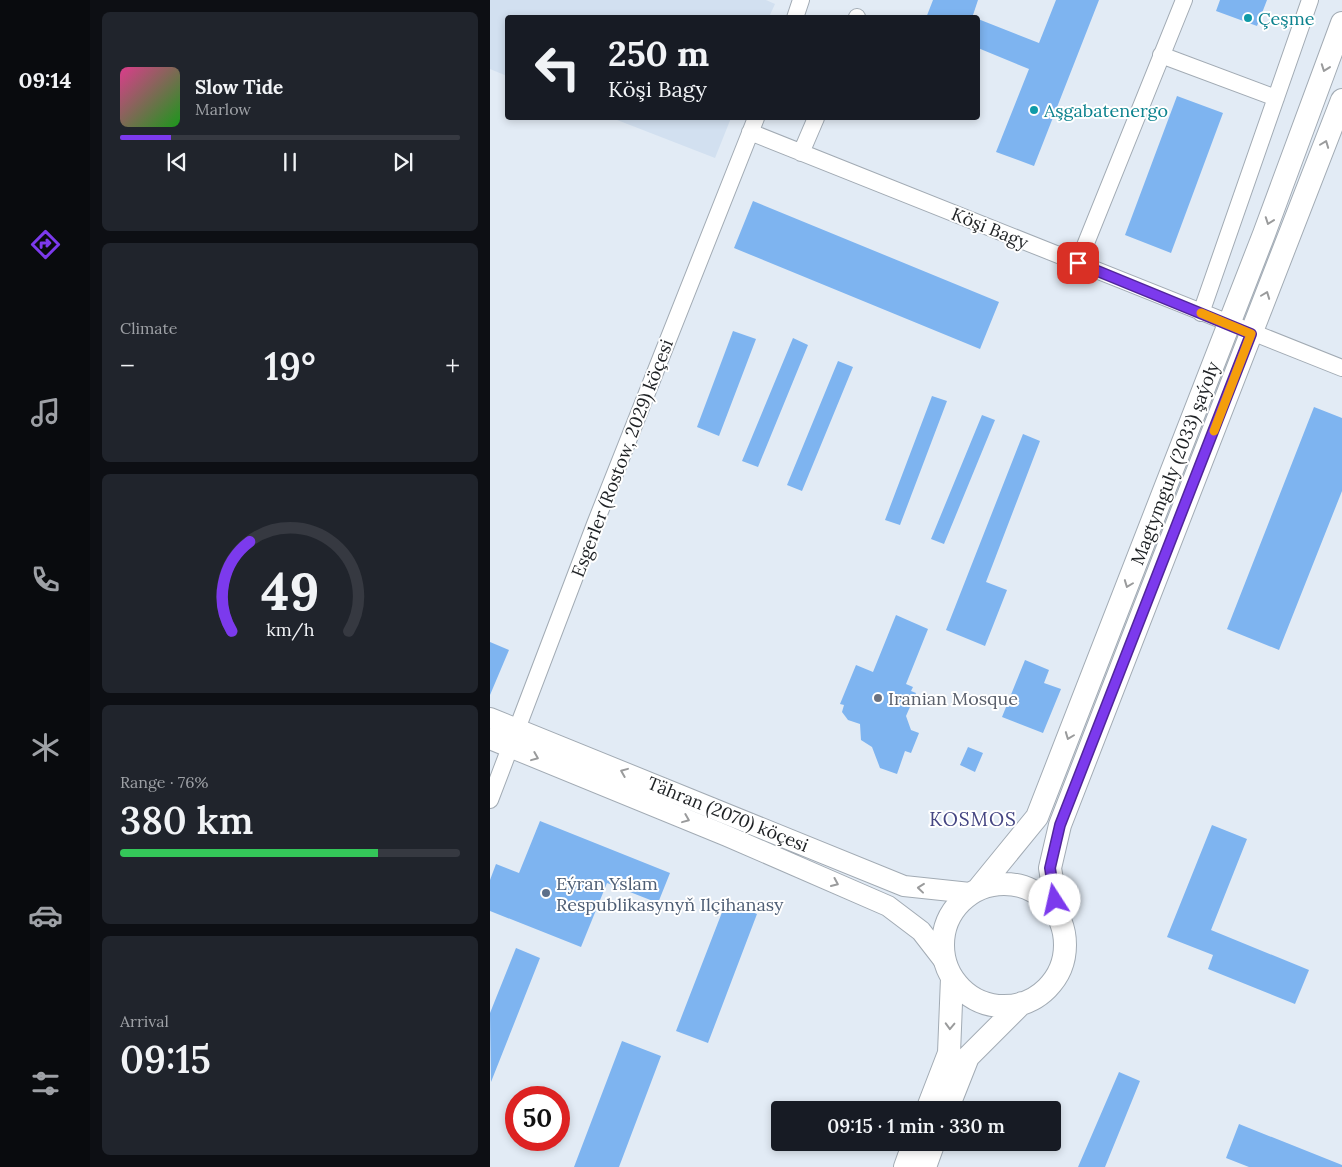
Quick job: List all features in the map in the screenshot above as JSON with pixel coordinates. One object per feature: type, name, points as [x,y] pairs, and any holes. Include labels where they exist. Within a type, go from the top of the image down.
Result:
[{"type":"main road","name":"Magtymguly (2033) şaýoly","points":[[974,891],[1037,817],[1229,324],[1342,22]]},
{"type":"main road","name":"Magtymguly (2033) şaýoly","points":[[1058,916],[1050,868],[1060,825],[1342,100]]},
{"type":"main road","points":[[930,1101],[949,1053],[948,970],[942,940],[948,918],[961,900],[974,891],[1002,883],[1024,886],[1044,898],[1058,916],[1065,939],[1062,963],[1051,984],[1033,999],[1011,1006],[988,1004],[968,994],[948,970]]},
{"type":"main road","points":[[951,1101],[968,1057],[1022,1004]]},
{"type":"main road","points":[[905,1167],[911,1151]]},
{"type":"main road","points":[[925,1167],[931,1151]]},
{"type":"street","points":[[796,15],[801,0]]},
{"type":"street","points":[[1078,263],[1184,0]]},
{"type":"street","points":[[1201,313],[1310,0]]},
{"type":"street","points":[[1161,56],[1276,98]]},
{"type":"street","points":[[801,153],[815,120]]},
{"type":"street","name":"Köşi Bagy","points":[[753,125],[801,153],[1251,334],[1342,368]]},
{"type":"street","name":"Esgerler (Rostow, 2029) köçesi","points":[[490,800],[595,524],[753,125]]},
{"type":"street","name":"Tähran (2070) köçesi","points":[[490,718],[514,738],[728,836],[888,906],[921,931],[948,970]]},
{"type":"street","name":"Tähran (2070) köçesi","points":[[490,739],[514,738],[904,886],[974,891]]},
{"type":"shaded area","points":[[490,0],[766,0],[775,4],[770,15],[505,15],[505,75],[490,69]]},
{"type":"shaded area","points":[[617,120],[730,120],[715,158]]},
{"type":"building","points":[[933,0],[978,0],[973,15],[927,15]]},
{"type":"building","name":"Aşgabatenergo","points":[[1056,0],[1099,0],[1034,166],[996,152],[1029,69],[980,49],[980,20],[1039,43]]},
{"type":"building","name":"Çeşme","points":[[1220,0],[1267,0],[1257,26],[1216,11]]},
{"type":"building","points":[[1177,96],[1223,113],[1171,253],[1125,235]]},
{"type":"building","points":[[753,201],[999,302],[980,349],[734,248]]},
{"type":"building","points":[[733,331],[756,339],[719,436],[697,427]]},
{"type":"building","points":[[793,338],[808,345],[758,467],[742,461]]},
{"type":"building","points":[[838,361],[853,367],[802,491],[787,485]]},
{"type":"building","points":[[932,396],[947,401],[900,525],[885,520]]},
{"type":"building","points":[[1314,407],[1342,418],[1342,491],[1279,650],[1227,629]]},
{"type":"building","points":[[982,415],[995,420],[944,544],[931,539]]},
{"type":"building","points":[[1023,434],[1040,441],[986,582],[1007,590],[985,646],[946,630]]},
{"type":"building","name":"Iranian Mosque","points":[[896,615],[928,629],[906,684],[913,687],[911,691],[916,693],[906,716],[911,730],[919,733],[911,753],[905,751],[897,774],[880,768],[872,747],[861,740],[860,724],[848,720],[842,712],[844,705],[840,704],[856,665],[873,672]]},
{"type":"building","points":[[490,642],[509,650],[490,695]]},
{"type":"building","points":[[1025,660],[1049,670],[1044,683],[1061,689],[1043,733],[1002,717]]},
{"type":"building","points":[[968,747],[983,753],[975,772],[960,765]]},
{"type":"building","name":"Eýran Yslam Respublikasynyň Ilçihanasy","points":[[540,821],[670,873],[658,903],[607,883],[581,947],[490,911],[490,880],[496,864],[519,873]]},
{"type":"building","points":[[1212,825],[1247,839],[1211,930],[1309,970],[1295,1004],[1208,969],[1213,955],[1167,937]]},
{"type":"building","points":[[726,902],[757,914],[708,1043],[676,1031]]},
{"type":"building","points":[[516,948],[540,958],[491,1082],[490,1013]]},
{"type":"building","points":[[622,1041],[661,1056],[619,1167],[574,1167]]},
{"type":"building","points":[[1119,1072],[1140,1081],[1105,1167],[1078,1167]]},
{"type":"building","points":[[1239,1124],[1342,1165],[1342,1167],[1249,1167],[1226,1158]]},
{"type":"slow traffic","points":[[1201,313],[1251,334],[1214,431]]},
{"type":"place","name":"Çeşme","points":[[1248,18]]},
{"type":"place","name":"Aşgabatenergo","points":[[1034,110]]},
{"type":"place","name":"Iranian Mosque","points":[[878,698]]},
{"type":"place","name":"Eýran Yslam Respublikasynyň Ilçihanasy","points":[[546,893]]},
{"type":"district","name":"KOSMOS","points":[[973,819]]},
{"type":"route","points":[[1055,900],[1050,868],[1060,825],[1251,334],[1078,263]]}]
